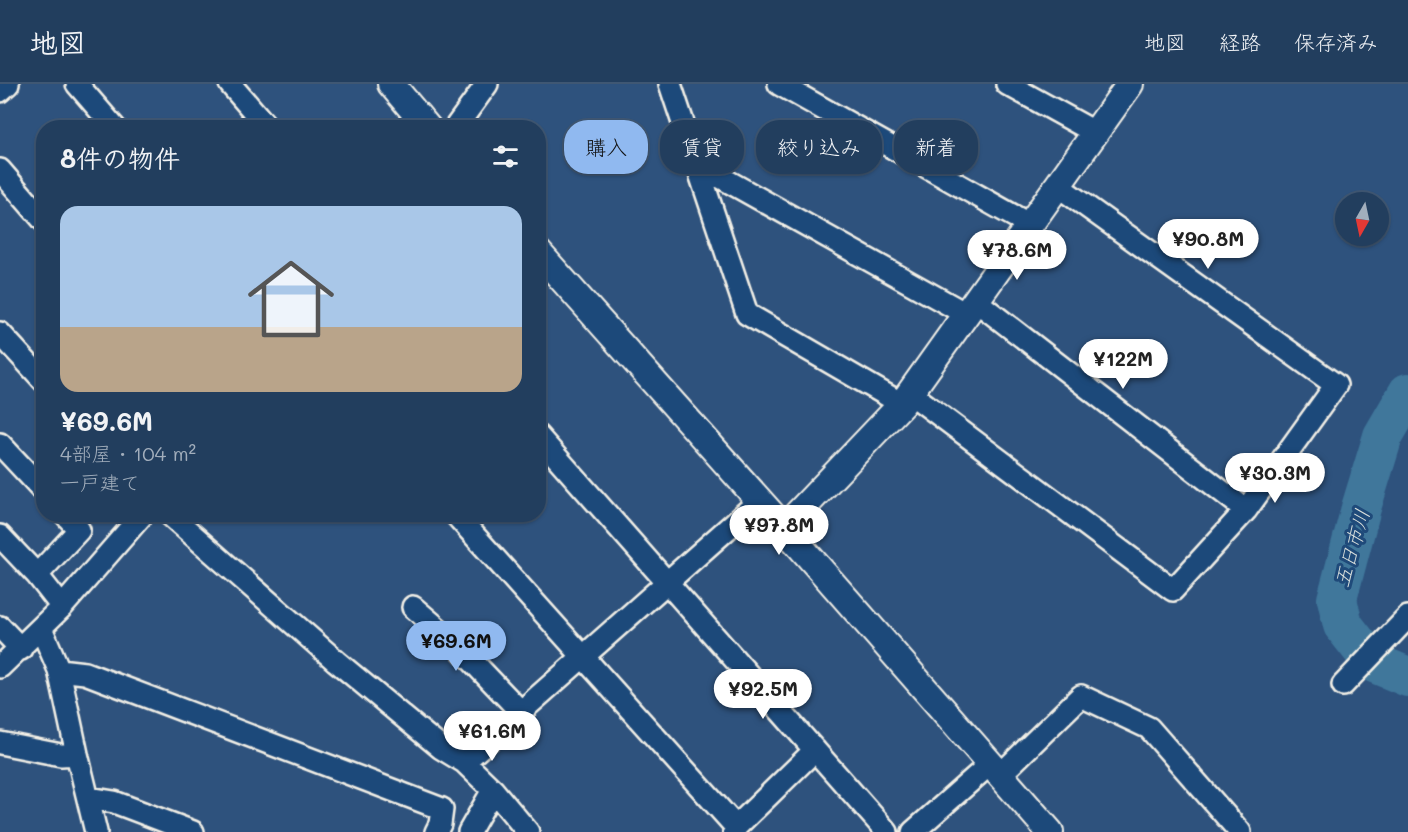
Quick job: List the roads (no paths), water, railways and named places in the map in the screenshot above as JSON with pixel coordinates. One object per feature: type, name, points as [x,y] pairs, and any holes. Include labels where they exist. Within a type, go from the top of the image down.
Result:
[{"type":"street","points":[[0,91],[8,84]]},
{"type":"street","points":[[77,84],[108,120]]},
{"type":"street","points":[[230,84],[261,120]]},
{"type":"street","points":[[391,84],[421,120]]},
{"type":"street","points":[[461,120],[487,84]]},
{"type":"street","points":[[670,84],[682,120]]},
{"type":"street","points":[[779,84],[1030,225]]},
{"type":"street","points":[[1007,84],[1096,133]]},
{"type":"street","points":[[784,528],[906,398],[1130,84]]},
{"type":"street","points":[[0,170],[36,212]]},
{"type":"street","points":[[700,174],[747,314],[906,398],[1173,590],[1246,510],[1336,385],[1058,186]]},
{"type":"street","points":[[716,174],[971,307],[1246,510]]},
{"type":"street","points":[[546,261],[1050,832]]},
{"type":"street","points":[[0,333],[36,372]]},
{"type":"street","points":[[0,444],[36,482]]},
{"type":"street","points":[[546,445],[887,832]]},
{"type":"street","points":[[464,762],[759,501]]},
{"type":"street","points":[[37,575],[79,530],[72,522]]},
{"type":"street","points":[[0,667],[62,607],[136,522]]},
{"type":"street","points":[[178,522],[336,661],[441,748],[464,762],[493,790],[528,832]]},
{"type":"street","points":[[462,522],[735,830],[815,750]]},
{"type":"street","points":[[0,536],[37,575],[62,607]]},
{"type":"street","points":[[413,608],[455,643],[521,712]]},
{"type":"street","points":[[1343,685],[1408,616]]},
{"type":"street","points":[[0,627],[21,649]]},
{"type":"street","points":[[41,628],[59,670],[96,832]]},
{"type":"street","points":[[59,670],[85,673],[442,809],[440,824],[436,832]]},
{"type":"street","points":[[913,832],[995,769],[1081,696],[1149,728],[1240,832]]},
{"type":"street","points":[[0,743],[61,755],[77,753]]},
{"type":"street","points":[[469,832],[493,790]]},
{"type":"street","points":[[89,798],[114,802],[193,832]]},
{"type":"waterway","name":"五日市川","points":[[1408,393],[1383,436],[1337,599],[1343,625],[1372,662],[1408,677]]}]
